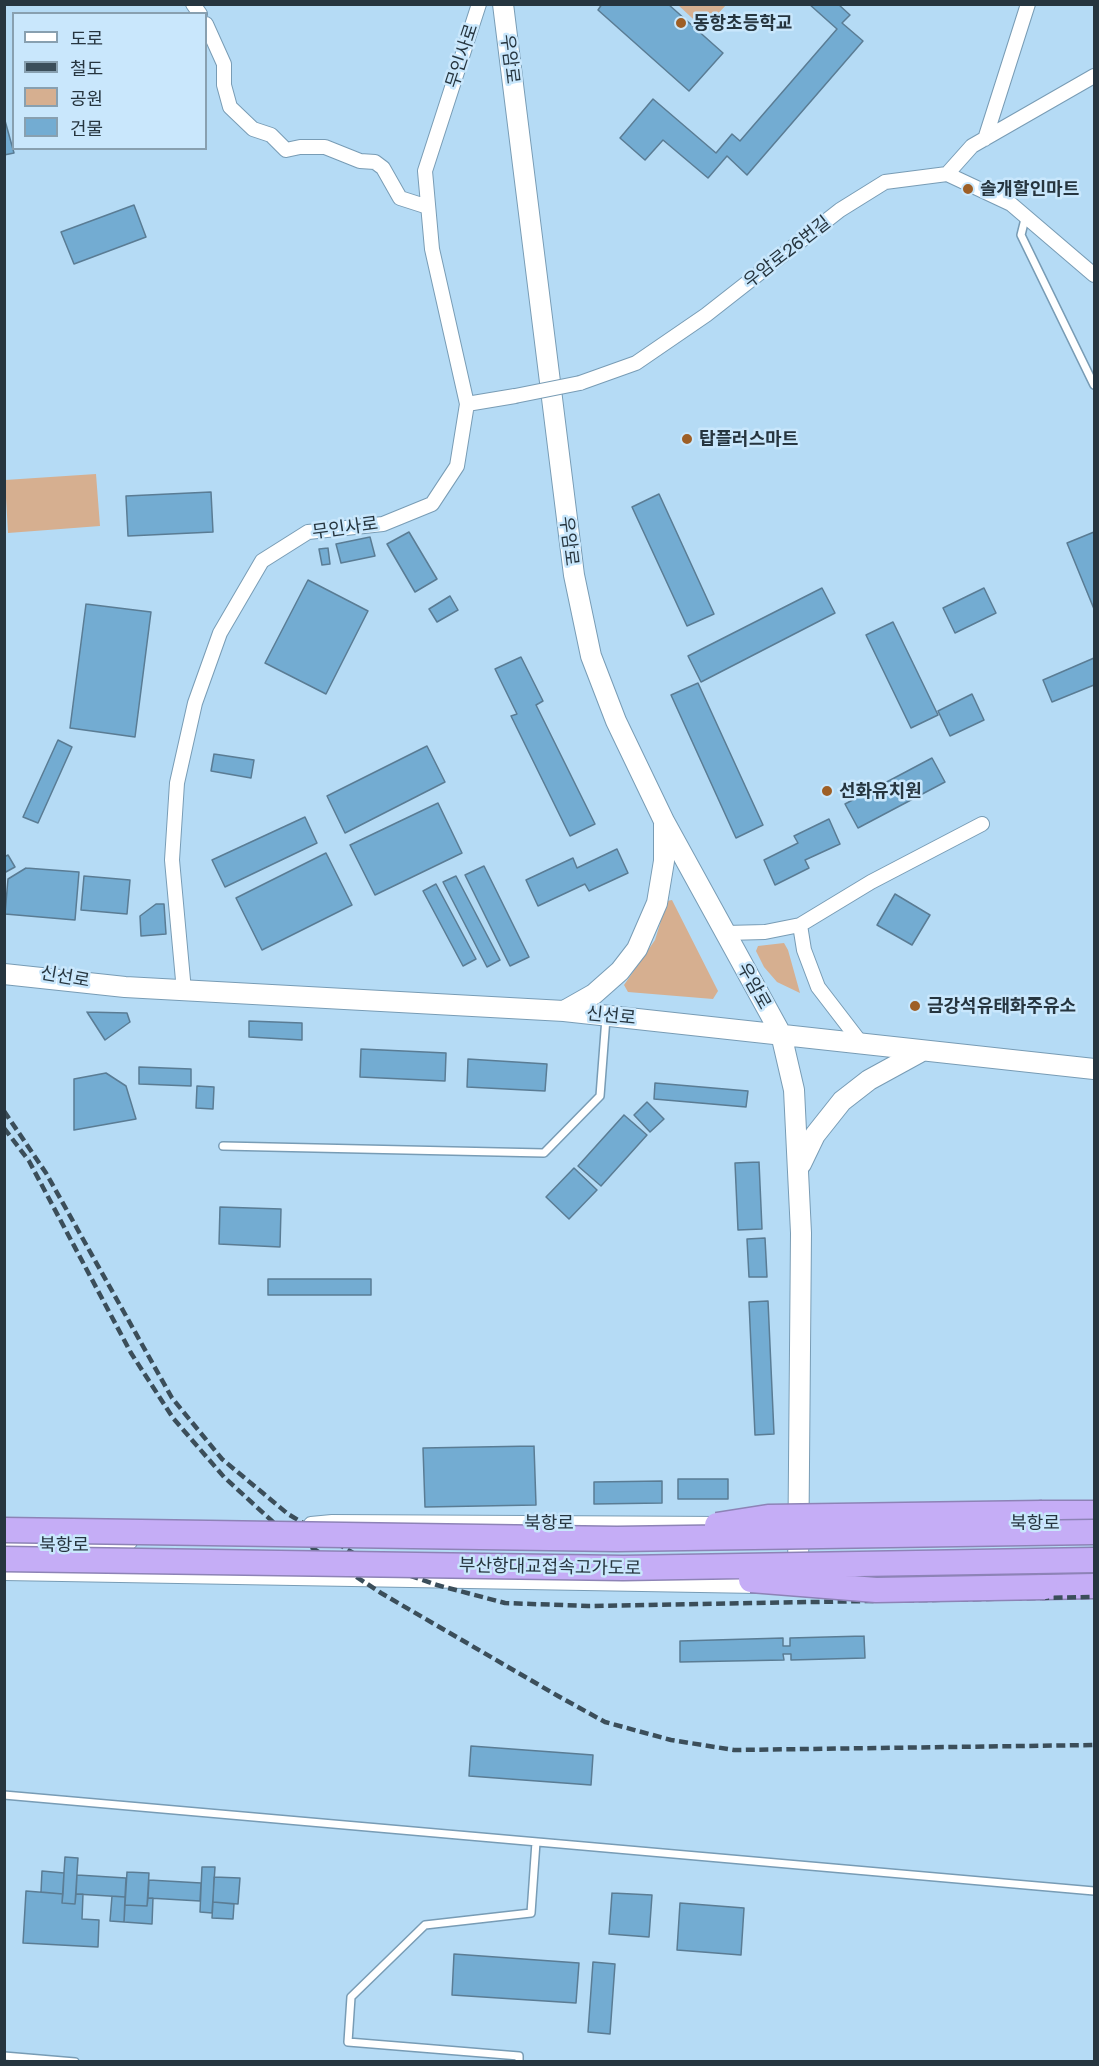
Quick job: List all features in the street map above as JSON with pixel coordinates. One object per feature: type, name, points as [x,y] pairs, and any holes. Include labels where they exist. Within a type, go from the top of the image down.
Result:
[{"type":"highway","points":[[617,1539],[768,1517],[1095,1513]]},
{"type":"highway","name":"부산항대교접속고가도로","points":[[4,1530],[617,1539],[1095,1532]]},
{"type":"highway","name":"부산항대교접속고가도로","points":[[4,1559],[623,1568],[1095,1560]]},
{"type":"highway","points":[[623,1568],[876,1590],[1095,1586]]},
{"type":"main road","name":"우암로","points":[[503,4],[574,575],[591,656],[616,721],[664,821],[780,1034],[794,1090],[800,1166],[798,1585]]},
{"type":"main road","points":[[564,1011],[594,994],[620,971],[637,949],[657,903],[664,861],[664,821]]},
{"type":"main road","name":"신선로","points":[[4,967],[125,987]]},
{"type":"main road","name":"신선로","points":[[4,974],[184,991],[564,1011],[1095,1069]]},
{"type":"main road","points":[[800,1166],[815,1135],[842,1101],[869,1080],[922,1051]]},
{"type":"street","name":"무인사로","points":[[184,991],[172,860],[177,783],[195,703],[220,633],[262,561],[308,532],[383,524],[432,504],[458,466],[467,404],[432,249],[424,171],[479,4]]},
{"type":"street","points":[[985,139],[1028,4]]},
{"type":"street","points":[[207,26],[224,64],[224,86],[230,107],[253,129],[271,135],[286,150],[300,147],[325,147],[360,161],[375,162],[383,168],[400,198],[428,207]]},
{"type":"street","points":[[1093,270],[1011,204],[947,174],[972,146],[1095,76]]},
{"type":"street","name":"우암로26번길","points":[[467,404],[580,383],[636,363],[706,315],[840,210],[885,182],[947,174]]},
{"type":"street","points":[[726,933],[765,932],[800,924],[870,882],[982,824]]},
{"type":"street","points":[[800,924],[804,950],[818,987],[861,1043]]},
{"type":"street","name":"북항로","points":[[4,1541],[58,1549],[332,1522],[1095,1523]]},
{"type":"street","name":"북항로","points":[[4,1573],[798,1585],[1095,1577]]},
{"type":"lane","points":[[1026,215],[1021,235],[1095,386]]},
{"type":"lane","points":[[223,1146],[544,1153],[600,1096],[606,1015]]},
{"type":"lane","points":[[4,1795],[1095,1891]]},
{"type":"lane","points":[[519,2061],[519,2056],[348,2042],[350,2008],[351,1997],[425,1925],[531,1913],[536,1842]]},
{"type":"lane","points":[[4,2056],[75,2061]]},
{"type":"green space","points":[[678,5],[726,5],[704,29]]},
{"type":"green space","points":[[96,474],[100,526],[8,533],[5,480]]},
{"type":"green space","points":[[672,900],[718,991],[713,999],[628,992],[624,985],[655,940],[667,901]]},
{"type":"green space","points":[[784,943],[800,993],[777,982],[764,967],[756,951],[758,946]]},
{"type":"building","points":[[602,4],[668,4],[723,53],[689,91],[598,10]]},
{"type":"building","points":[[809,4],[838,4],[850,15],[842,23],[863,41],[747,175],[727,156],[708,178],[663,140],[645,160],[620,138],[653,99],[716,153],[732,134],[740,141],[837,29]]},
{"type":"building","points":[[4,117],[14,153],[4,155]]},
{"type":"building","points":[[134,205],[146,237],[74,264],[61,232]]},
{"type":"building","points":[[211,492],[213,532],[128,536],[126,496]]},
{"type":"building","points":[[659,494],[714,614],[687,626],[632,507]]},
{"type":"building","points":[[409,532],[437,579],[415,592],[387,544]]},
{"type":"building","points":[[1094,532],[1094,609],[1067,543]]},
{"type":"building","points":[[370,537],[375,556],[341,563],[336,544]]},
{"type":"building","points":[[328,548],[330,564],[322,565],[319,549]]},
{"type":"building","points":[[308,580],[368,611],[326,694],[265,663]]},
{"type":"building","points":[[822,588],[835,613],[701,682],[688,656]]},
{"type":"building","points":[[984,588],[996,613],[955,633],[943,608]]},
{"type":"building","points":[[450,596],[458,610],[437,622],[429,609]]},
{"type":"building","points":[[86,604],[151,612],[135,737],[70,728]]},
{"type":"building","points":[[893,622],[938,715],[911,728],[866,635]]},
{"type":"building","points":[[521,657],[543,701],[536,705],[595,824],[570,836],[511,716],[517,714],[495,669]]},
{"type":"building","points":[[1094,658],[1094,685],[1052,702],[1043,680]]},
{"type":"building","points":[[698,683],[763,825],[736,838],[671,695]]},
{"type":"building","points":[[972,694],[984,720],[950,736],[938,711]]},
{"type":"building","points":[[58,740],[72,747],[38,823],[23,817]]},
{"type":"building","points":[[427,746],[445,782],[345,833],[327,796]]},
{"type":"building","points":[[214,754],[254,760],[251,778],[211,771]]},
{"type":"building","points":[[932,758],[945,782],[858,828],[845,804]]},
{"type":"building","points":[[438,803],[462,853],[375,895],[350,845]]},
{"type":"building","points":[[305,817],[317,843],[225,887],[212,860]]},
{"type":"building","points":[[829,819],[840,844],[805,860],[809,868],[775,885],[764,860],[798,843],[794,836]]},
{"type":"building","points":[[617,849],[628,873],[589,891],[585,884],[538,906],[526,880],[573,858],[577,868]]},
{"type":"building","points":[[326,853],[352,905],[262,950],[236,898]]},
{"type":"building","points":[[8,855],[15,867],[4,873],[4,857]]},
{"type":"building","points":[[484,866],[529,957],[510,966],[465,875]]},
{"type":"building","points":[[26,868],[79,872],[75,920],[5,914],[8,879]]},
{"type":"building","points":[[84,876],[130,880],[127,914],[81,910]]},
{"type":"building","points":[[456,876],[500,960],[487,967],[443,882]]},
{"type":"building","points":[[436,884],[476,959],[463,966],[423,891]]},
{"type":"building","points":[[895,894],[930,915],[912,945],[877,925]]},
{"type":"building","points":[[156,904],[164,904],[166,934],[141,936],[140,916]]},
{"type":"building","points":[[87,1012],[127,1013],[130,1022],[105,1040]]},
{"type":"building","points":[[249,1021],[302,1023],[302,1040],[249,1037]]},
{"type":"building","points":[[361,1049],[446,1053],[445,1081],[360,1077]]},
{"type":"building","points":[[468,1059],[547,1064],[545,1091],[467,1087]]},
{"type":"building","points":[[139,1067],[191,1069],[191,1086],[139,1084]]},
{"type":"building","points":[[106,1073],[126,1086],[136,1119],[74,1130],[74,1079]]},
{"type":"building","points":[[655,1083],[748,1091],[746,1107],[654,1099]]},
{"type":"building","points":[[197,1086],[214,1087],[213,1109],[196,1108]]},
{"type":"building","points":[[647,1102],[664,1119],[650,1132],[634,1115]]},
{"type":"building","points":[[624,1115],[647,1135],[601,1186],[578,1166]]},
{"type":"building","points":[[759,1162],[762,1229],[738,1230],[735,1163]]},
{"type":"building","points":[[574,1168],[597,1190],[569,1219],[546,1197]]},
{"type":"building","points":[[220,1207],[281,1209],[280,1247],[219,1244]]},
{"type":"building","points":[[765,1238],[767,1277],[749,1277],[747,1239]]},
{"type":"building","points":[[268,1279],[371,1279],[371,1295],[268,1295]]},
{"type":"building","points":[[768,1301],[774,1434],[755,1435],[749,1302]]},
{"type":"building","points":[[534,1446],[536,1505],[425,1507],[423,1448]]},
{"type":"building","points":[[678,1479],[728,1479],[728,1499],[678,1499]]},
{"type":"building","points":[[662,1481],[662,1503],[594,1504],[594,1482]]},
{"type":"building","points":[[864,1636],[865,1658],[791,1660],[791,1654],[783,1654],[784,1660],[680,1662],[680,1641],[783,1638],[783,1646],[790,1646],[790,1638]]},
{"type":"building","points":[[471,1746],[593,1755],[591,1785],[469,1776]]},
{"type":"building","points":[[65,1857],[78,1858],[75,1904],[62,1903]]},
{"type":"building","points":[[202,1867],[215,1867],[212,1913],[200,1912]]},
{"type":"building","points":[[42,1871],[64,1873],[63,1894],[41,1892]]},
{"type":"building","points":[[127,1872],[149,1873],[147,1906],[125,1905]]},
{"type":"building","points":[[77,1875],[126,1878],[125,1897],[76,1894]]},
{"type":"building","points":[[214,1877],[240,1878],[238,1904],[213,1902]]},
{"type":"building","points":[[149,1880],[201,1883],[200,1901],[148,1898]]},
{"type":"building","points":[[26,1891],[63,1894],[62,1903],[75,1904],[76,1894],[83,1894],[82,1919],[99,1920],[98,1947],[23,1943]]},
{"type":"building","points":[[612,1893],[652,1895],[649,1937],[609,1934]]},
{"type":"building","points":[[112,1896],[125,1897],[124,1922],[110,1921]]},
{"type":"building","points":[[148,1898],[153,1898],[152,1924],[124,1922],[125,1905],[147,1906]]},
{"type":"building","points":[[213,1902],[234,1904],[233,1919],[212,1918]]},
{"type":"building","points":[[680,1903],[744,1908],[741,1955],[677,1950]]},
{"type":"building","points":[[454,1954],[579,1963],[576,2003],[452,1995]]},
{"type":"building","points":[[593,1962],[615,1964],[610,2034],[588,2032]]},
{"type":"railway","points":[[4,1111],[46,1173],[172,1398],[222,1459],[288,1514],[365,1560],[437,1585],[505,1603],[588,1606],[1094,1597]]},
{"type":"railway","points":[[4,1128],[29,1161],[131,1353],[173,1418],[224,1477],[273,1522],[381,1593],[558,1696],[605,1722],[671,1740],[734,1750],[1094,1745]]},
{"type":"place","name":"동항초등학교","points":[[681,23]]},
{"type":"place","name":"솔개할인마트","points":[[968,189]]},
{"type":"place","name":"탑플러스마트","points":[[687,439]]},
{"type":"place","name":"선화유치원","points":[[827,791]]},
{"type":"place","name":"금강석유태화주유소","points":[[915,1006]]}]
